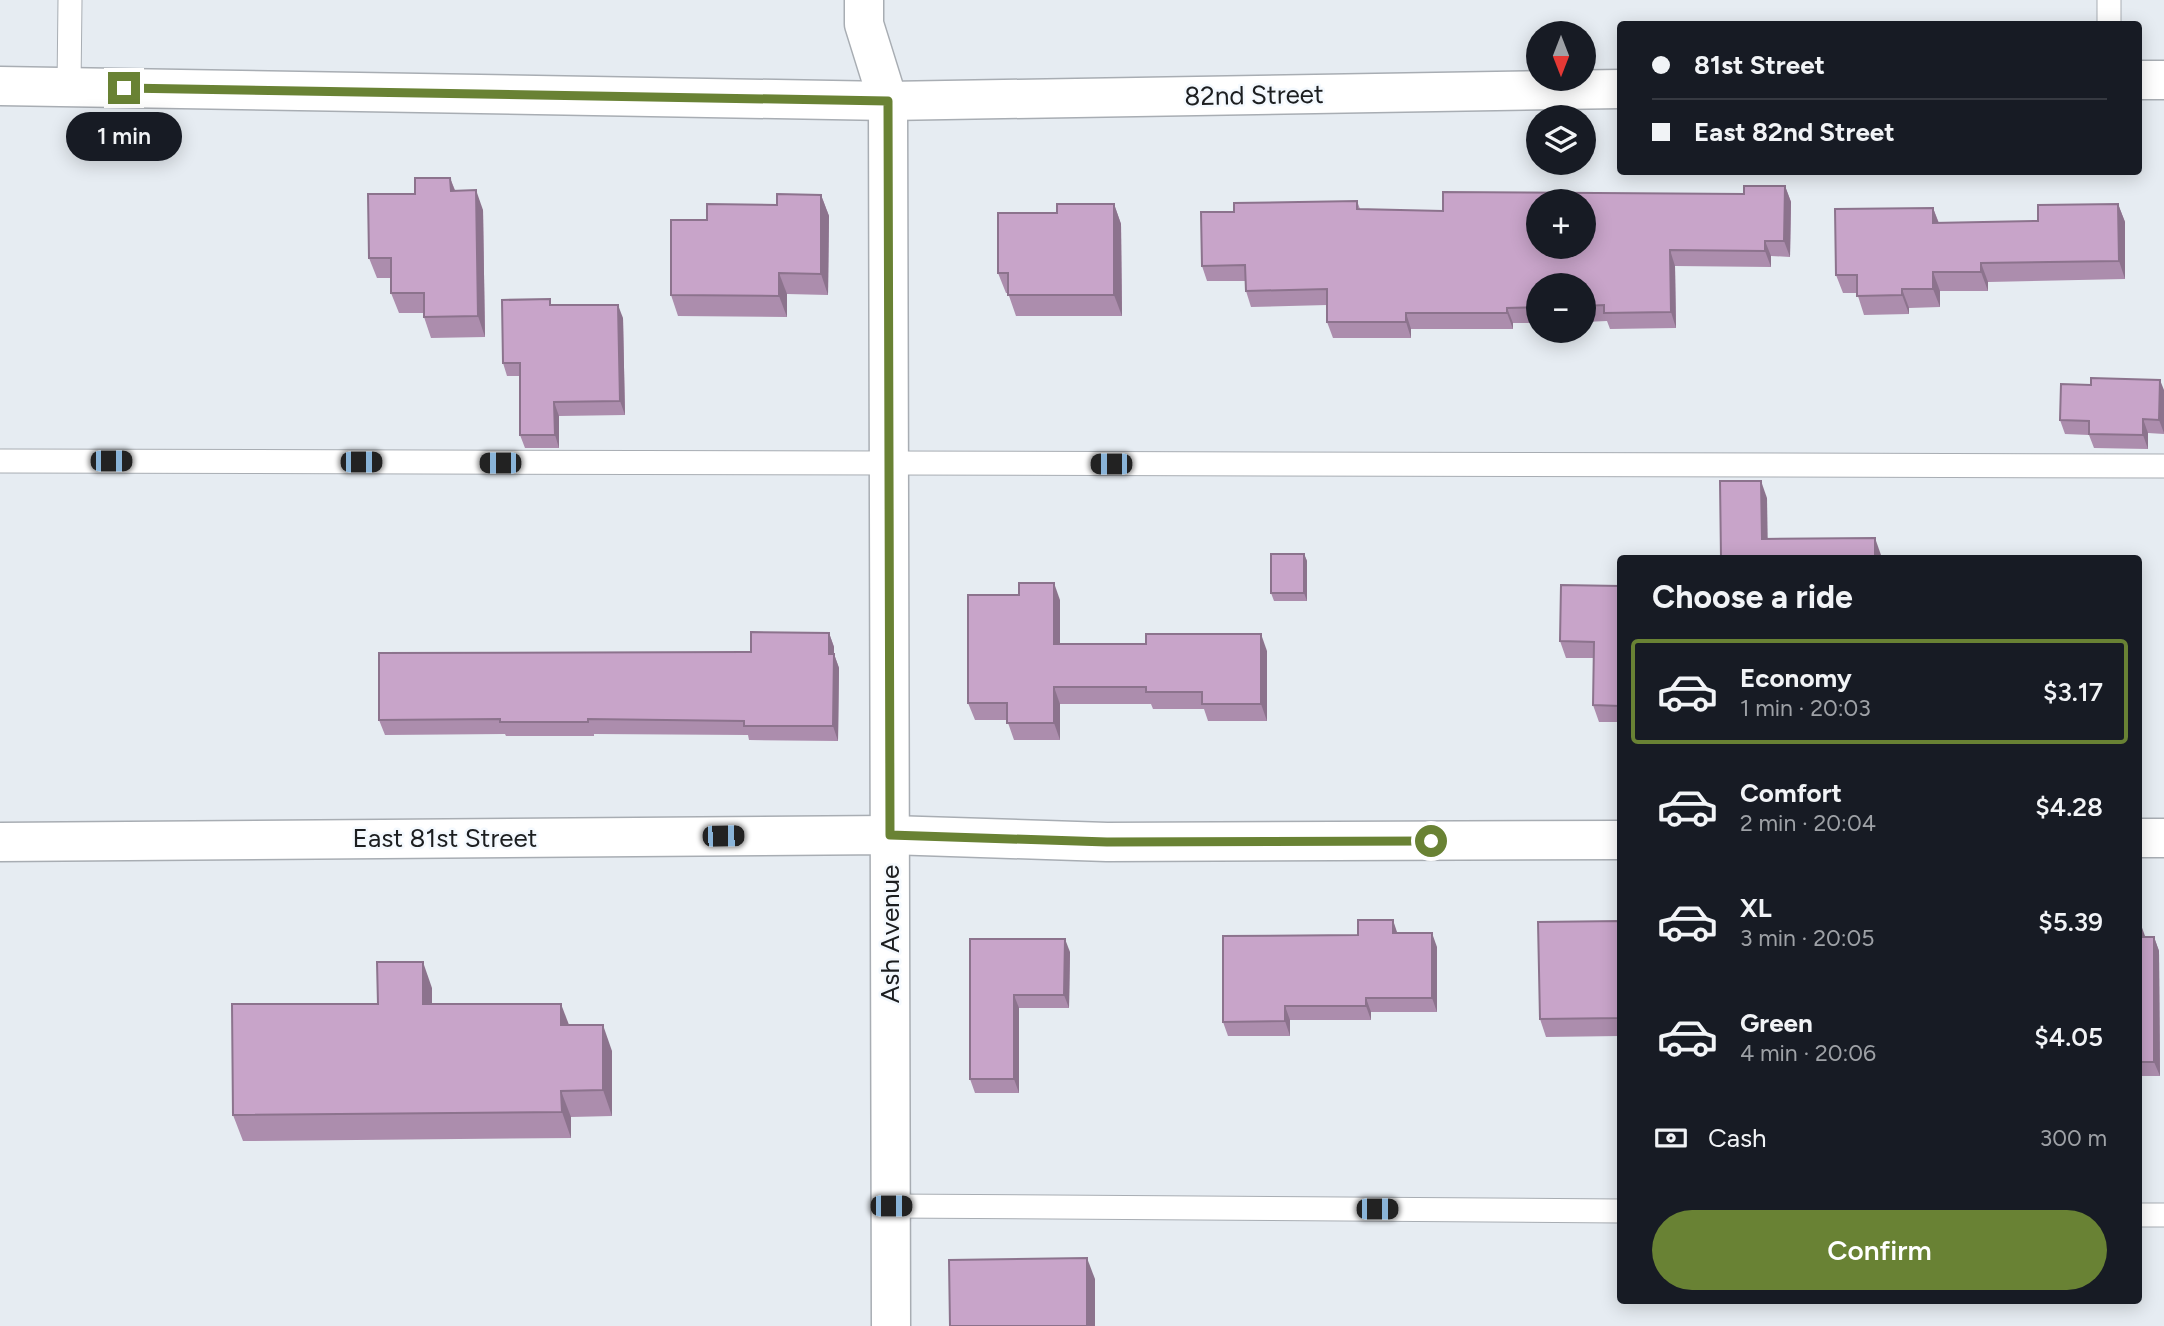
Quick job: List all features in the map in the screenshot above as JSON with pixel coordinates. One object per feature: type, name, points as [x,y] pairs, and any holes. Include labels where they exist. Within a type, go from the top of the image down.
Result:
[{"type":"street","name":"Ash Avenue","points":[[864,0],[864,24],[888,101],[891,1326]]},
{"type":"street","points":[[2142,80],[2164,80]]},
{"type":"street","name":"82nd Street","points":[[0,86],[888,101],[1617,89]]},
{"type":"street","name":"East 81st Street","points":[[0,842],[890,835],[1107,842],[1617,840]]},
{"type":"street","points":[[2142,838],[2164,838]]},
{"type":"lane","points":[[69,87],[70,0]]},
{"type":"lane","points":[[2109,0],[2109,21]]},
{"type":"lane","points":[[0,461],[2164,467]]},
{"type":"lane","points":[[891,1206],[1617,1211]]},
{"type":"lane","points":[[2142,1215],[2164,1215]]},
{"type":"building","points":[[415,178],[450,178],[451,191],[476,190],[478,316],[424,317],[424,293],[391,293],[391,258],[369,258],[368,194],[415,194]]},
{"type":"building","points":[[1744,186],[1785,186],[1784,241],[1765,241],[1765,251],[1670,250],[1671,312],[1604,313],[1604,305],[1596,305],[1596,273],[1526,273],[1526,307],[1507,308],[1507,313],[1406,313],[1406,322],[1327,322],[1327,289],[1246,291],[1245,265],[1202,266],[1201,212],[1234,212],[1234,203],[1357,201],[1357,209],[1443,211],[1443,192],[1526,193],[1526,259],[1596,259],[1596,193],[1744,194]]},
{"type":"building","points":[[777,194],[821,195],[821,274],[779,273],[779,296],[671,295],[671,220],[707,220],[707,204],[777,205]]},
{"type":"building","points":[[1057,204],[1114,204],[1114,295],[1008,295],[1008,273],[998,273],[998,213],[1057,213]]},
{"type":"building","points":[[2118,204],[2119,261],[1981,263],[1981,272],[1933,272],[1933,289],[1902,289],[1902,295],[1857,296],[1857,275],[1836,275],[1835,209],[1933,208],[1933,223],[2038,221],[2038,205]]},
{"type":"building","points":[[550,299],[550,305],[618,305],[620,401],[554,402],[555,435],[520,435],[520,363],[503,363],[502,300]]},
{"type":"building","points":[[2091,378],[2160,380],[2159,420],[2143,419],[2143,435],[2089,434],[2089,421],[2060,420],[2061,384],[2091,385]]},
{"type":"building","points":[[1720,481],[1761,481],[1762,539],[1875,538],[1875,555],[1721,555]]},
{"type":"building","points":[[1271,554],[1304,554],[1304,593],[1271,593]]},
{"type":"building","points":[[1019,583],[1054,583],[1054,644],[1146,644],[1146,634],[1261,634],[1261,704],[1202,704],[1202,692],[1146,692],[1146,687],[1054,687],[1054,723],[1007,723],[1007,703],[968,703],[968,595],[1019,595]]},
{"type":"building","points":[[1561,585],[1617,586],[1617,706],[1593,705],[1594,642],[1560,641]]},
{"type":"building","points":[[751,632],[829,633],[829,654],[834,654],[833,726],[744,726],[744,721],[379,720],[379,653],[751,652]]},
{"type":"building","points":[[1358,920],[1393,920],[1393,933],[1432,933],[1432,998],[1366,998],[1366,1006],[1285,1006],[1285,1021],[1223,1022],[1223,936],[1358,935]]},
{"type":"building","points":[[1617,921],[1617,1018],[1540,1019],[1538,922]]},
{"type":"building","points":[[2142,937],[2154,937],[2154,1062],[2142,1062]]},
{"type":"building","points":[[970,939],[1065,939],[1064,995],[1014,995],[1014,1079],[970,1079]]},
{"type":"building","points":[[377,962],[423,962],[423,1004],[561,1004],[561,1025],[603,1025],[603,1090],[561,1091],[562,1112],[233,1115],[232,1004],[378,1004]]},
{"type":"building","points":[[1087,1258],[1087,1326],[950,1326],[949,1260]]},
{"type":"route","points":[[124,88],[888,101],[890,835],[1107,842],[1431,841]]}]
